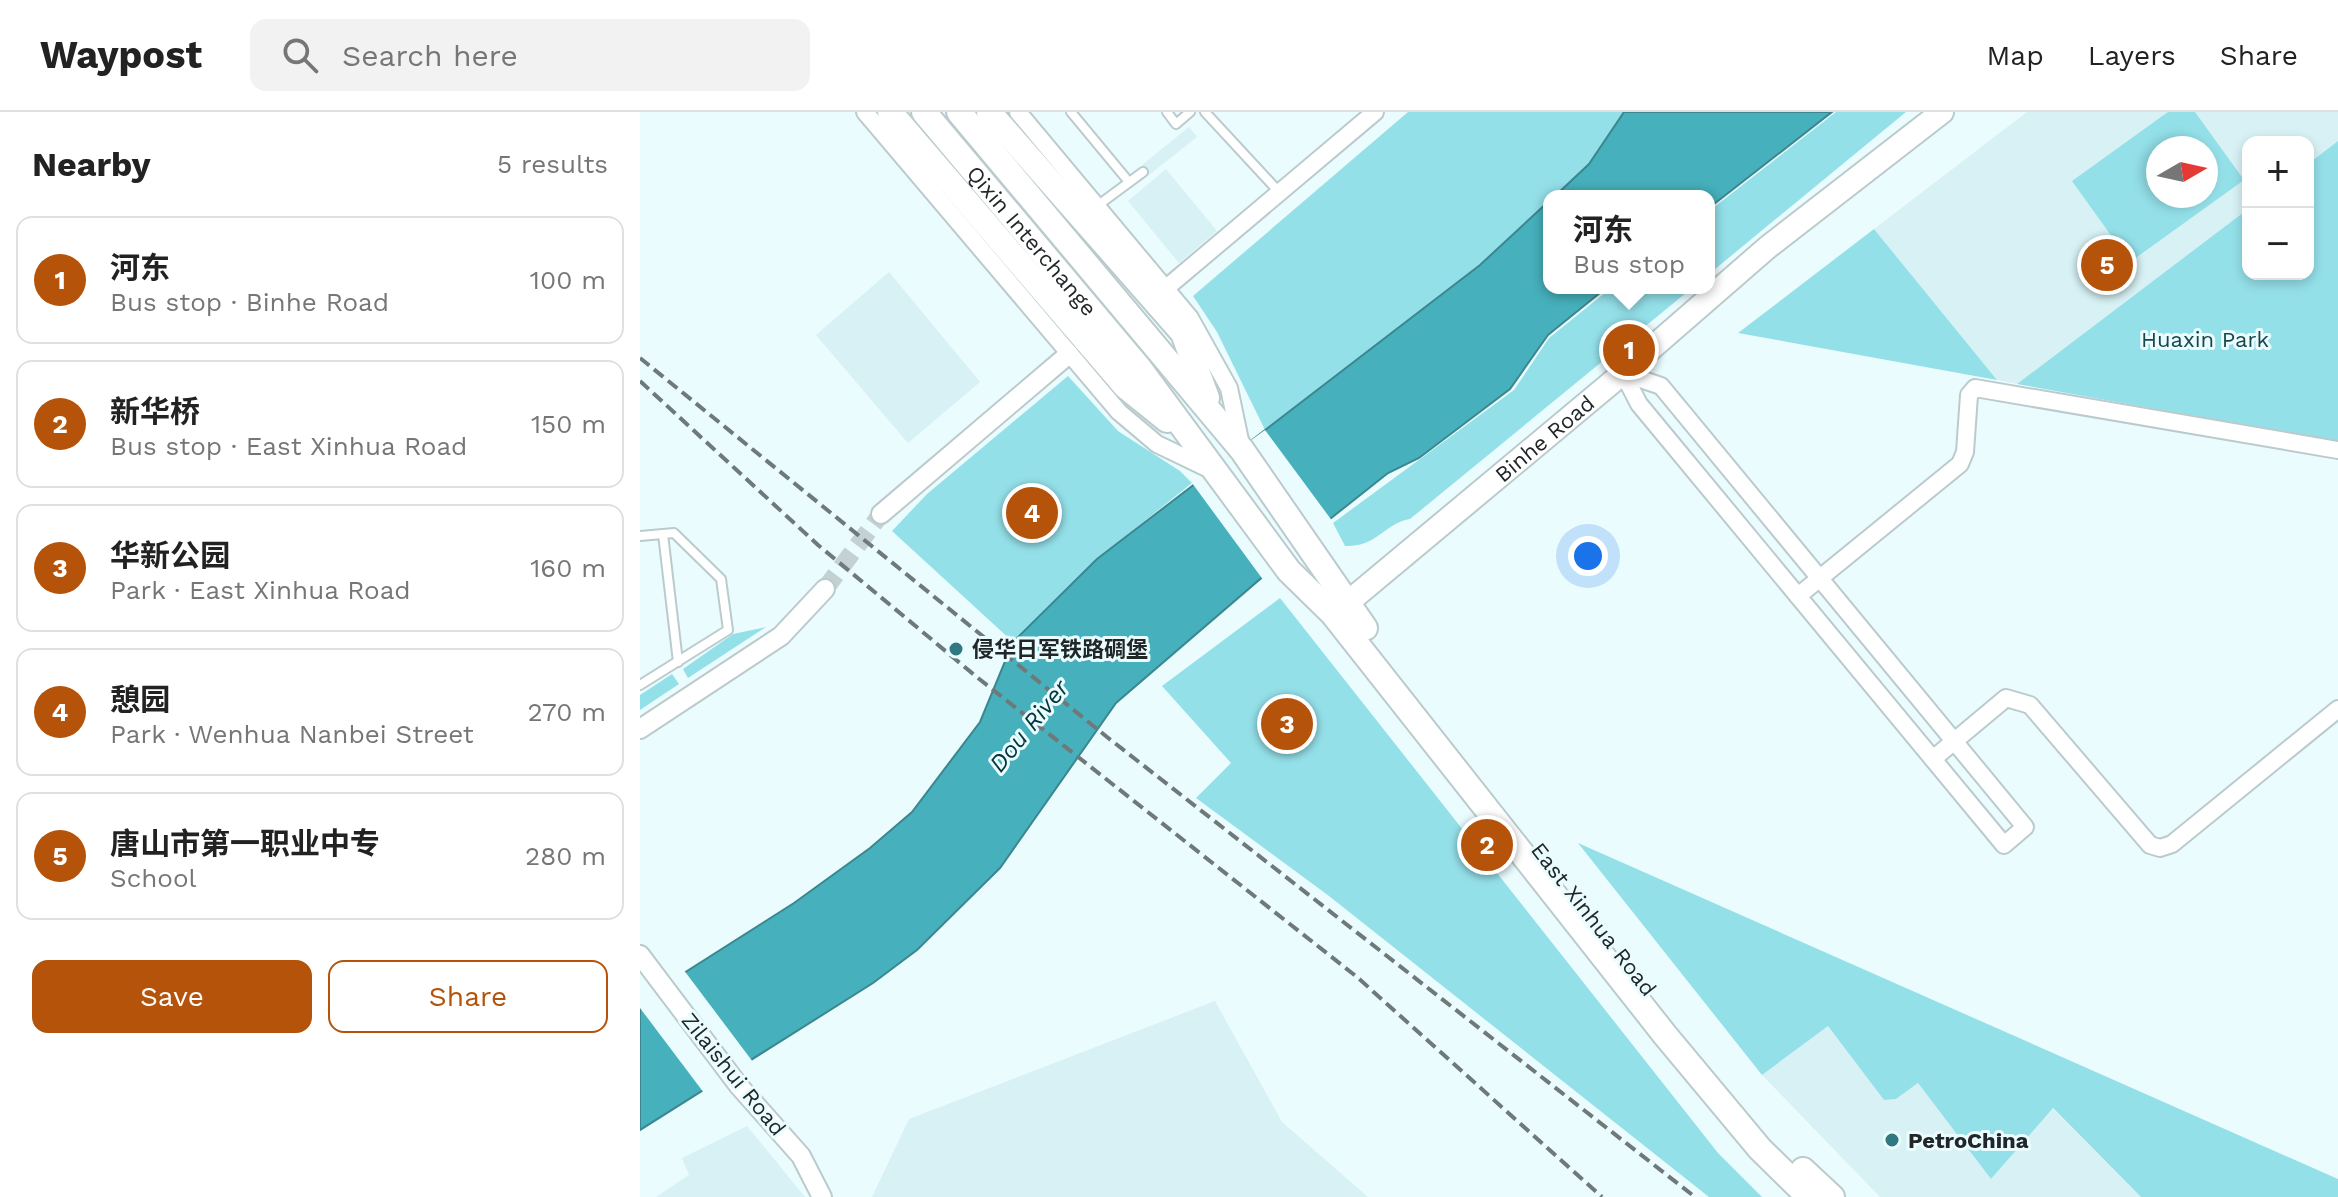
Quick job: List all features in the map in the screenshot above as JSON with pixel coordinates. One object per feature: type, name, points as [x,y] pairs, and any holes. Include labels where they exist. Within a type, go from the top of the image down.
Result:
[{"type":"main road","name":"Qixin Interchange","points":[[890,112],[1126,387],[1190,439]]},
{"type":"main road","name":"Qixin Interchange","points":[[924,112],[1140,369],[1190,439]]},
{"type":"main road","name":"Qixin Interchange","points":[[959,112],[1214,415]]},
{"type":"main road","points":[[989,112],[1183,333],[1214,415],[1242,450]]},
{"type":"main road","name":"Binhe Road","points":[[1715,293],[1768,247],[1942,112]]},
{"type":"main road","name":"Binhe Road","points":[[1340,610],[1714,294]]},
{"type":"main road","points":[[1190,439],[1215,471]]},
{"type":"main road","name":"East Xinhua Road","points":[[1242,450],[1313,552],[1340,610]]},
{"type":"main road","name":"East Xinhua Road","points":[[1215,471],[1289,571],[1340,610],[1820,1195]]},
{"type":"street","points":[[865,112],[1119,412],[1157,444],[1215,471]]},
{"type":"street","points":[[1018,112],[1209,346],[1229,388],[1242,450]]},
{"type":"street","points":[[1165,289],[1375,112]]},
{"type":"street","points":[[881,514],[1069,354]]},
{"type":"street","points":[[1623,373],[1661,386],[2025,827],[2004,845],[1639,404],[1623,373]]},
{"type":"street","points":[[1798,596],[1960,464],[1965,452],[1969,395],[1975,388],[2338,450]]},
{"type":"street","points":[[640,729],[781,636],[825,589]]},
{"type":"street","points":[[1933,759],[2006,698],[2030,705],[2150,845],[2160,848],[2172,844],[2338,709]]},
{"type":"street","name":"Zilaishui Road","points":[[640,955],[739,1086],[801,1156],[822,1197]]},
{"type":"lane","points":[[1071,112],[1129,182]]},
{"type":"lane","points":[[1167,112],[1176,124],[1190,112]]},
{"type":"lane","points":[[1205,112],[1280,193]]},
{"type":"lane","points":[[1097,207],[1143,172]]},
{"type":"lane","points":[[640,536],[674,533],[721,579],[728,630],[640,685]]},
{"type":"lane","points":[[663,534],[678,662]]},
{"type":"shaded area","points":[[2027,112],[2338,112],[2338,141],[2314,159],[2314,136],[2242,136],[2242,214],[2017,384],[1997,380],[1874,229]]},
{"type":"shaded area","points":[[1189,127],[1197,137],[1149,175],[1142,165]]},
{"type":"shaded area","points":[[1166,169],[1217,231],[1179,263],[1128,201]]},
{"type":"shaded area","points":[[889,272],[980,382],[908,443],[816,335]]},
{"type":"shaded area","points":[[1215,1001],[1282,1122],[1368,1197],[872,1197],[909,1119]]},
{"type":"shaded area","name":"PetroChina","points":[[1828,1025],[1884,1100],[1896,1099],[1918,1083],[1991,1179],[2052,1108],[2141,1197],[1880,1197],[1762,1075]]},
{"type":"shaded area","points":[[747,1126],[805,1197],[656,1197],[689,1175],[682,1158]]},
{"type":"green space","points":[[1408,112],[1624,112],[1589,164],[1561,190],[1543,190],[1543,207],[1480,265],[1265,430],[1217,332],[1193,296]]},
{"type":"green space","points":[[1836,112],[1906,112],[1715,269],[1715,206]]},
{"type":"green space","points":[[2168,112],[2195,112],[2212,136],[2146,136],[2146,208],[2205,208],[2130,262],[2072,181]]},
{"type":"green space","name":"Huaxin Park","points":[[2338,141],[2338,442],[2017,384],[2242,214],[2242,280],[2314,280],[2314,159]]},
{"type":"green space","points":[[2218,144],[2242,177],[2242,181],[2218,199]]},
{"type":"green space","points":[[1874,229],[1997,380],[1738,333]]},
{"type":"green space","points":[[1604,294],[1685,294],[1410,519],[1393,525],[1365,543],[1345,546],[1333,523],[1514,390],[1549,338]]},
{"type":"green space","points":[[1068,376],[1118,431],[1180,471],[1192,483],[1097,559],[1013,642],[892,531],[927,494]]},
{"type":"green space","points":[[1280,598],[1718,1153],[1762,1197],[1709,1197],[1329,896],[1196,798],[1231,763],[1162,686]]},
{"type":"green space","points":[[766,627],[688,678],[683,669],[733,634]]},
{"type":"green space","points":[[672,674],[679,684],[640,710],[640,695]]},
{"type":"green space","points":[[1578,843],[2338,1179],[2338,1197],[2141,1197],[2053,1108],[1991,1179],[1918,1083],[1896,1099],[1884,1100],[1828,1026],[1762,1075]]},
{"type":"water","points":[[1624,112],[1832,112],[1715,203],[1715,190],[1561,190],[1589,164]]},
{"type":"water","name":"Dou River","points":[[1543,207],[1543,294],[1599,294],[1548,335],[1510,389],[1419,458],[1388,473],[1330,519],[1116,703],[1000,868],[917,950],[873,983],[640,1130],[640,1001],[794,903],[870,848],[912,812],[980,722],[1013,642],[1097,559],[1480,265]]},
{"type":"pier","points":[[1265,430],[1333,522],[1264,581],[1192,483]]},
{"type":"pier","points":[[683,969],[753,1062],[704,1093],[640,1008],[640,996]]},
{"type":"tunnel","points":[[825,589],[881,514]]},
{"type":"railway","points":[[640,358],[1107,737],[1695,1197]]},
{"type":"railway","points":[[640,381],[818,545],[978,678],[1357,977],[1602,1197]]},
{"type":"place","name":"唐山市第一职业中专","points":[[2107,265]]},
{"type":"place","name":"河东","points":[[1629,350]]},
{"type":"place","name":"憩园","points":[[1032,513]]},
{"type":"place","name":"侵华日军铁路碉堡","points":[[956,649]]},
{"type":"place","name":"华新公园","points":[[1287,724]]},
{"type":"place","name":"新华桥","points":[[1487,845]]},
{"type":"place","name":"PetroChina","points":[[1892,1140]]}]
